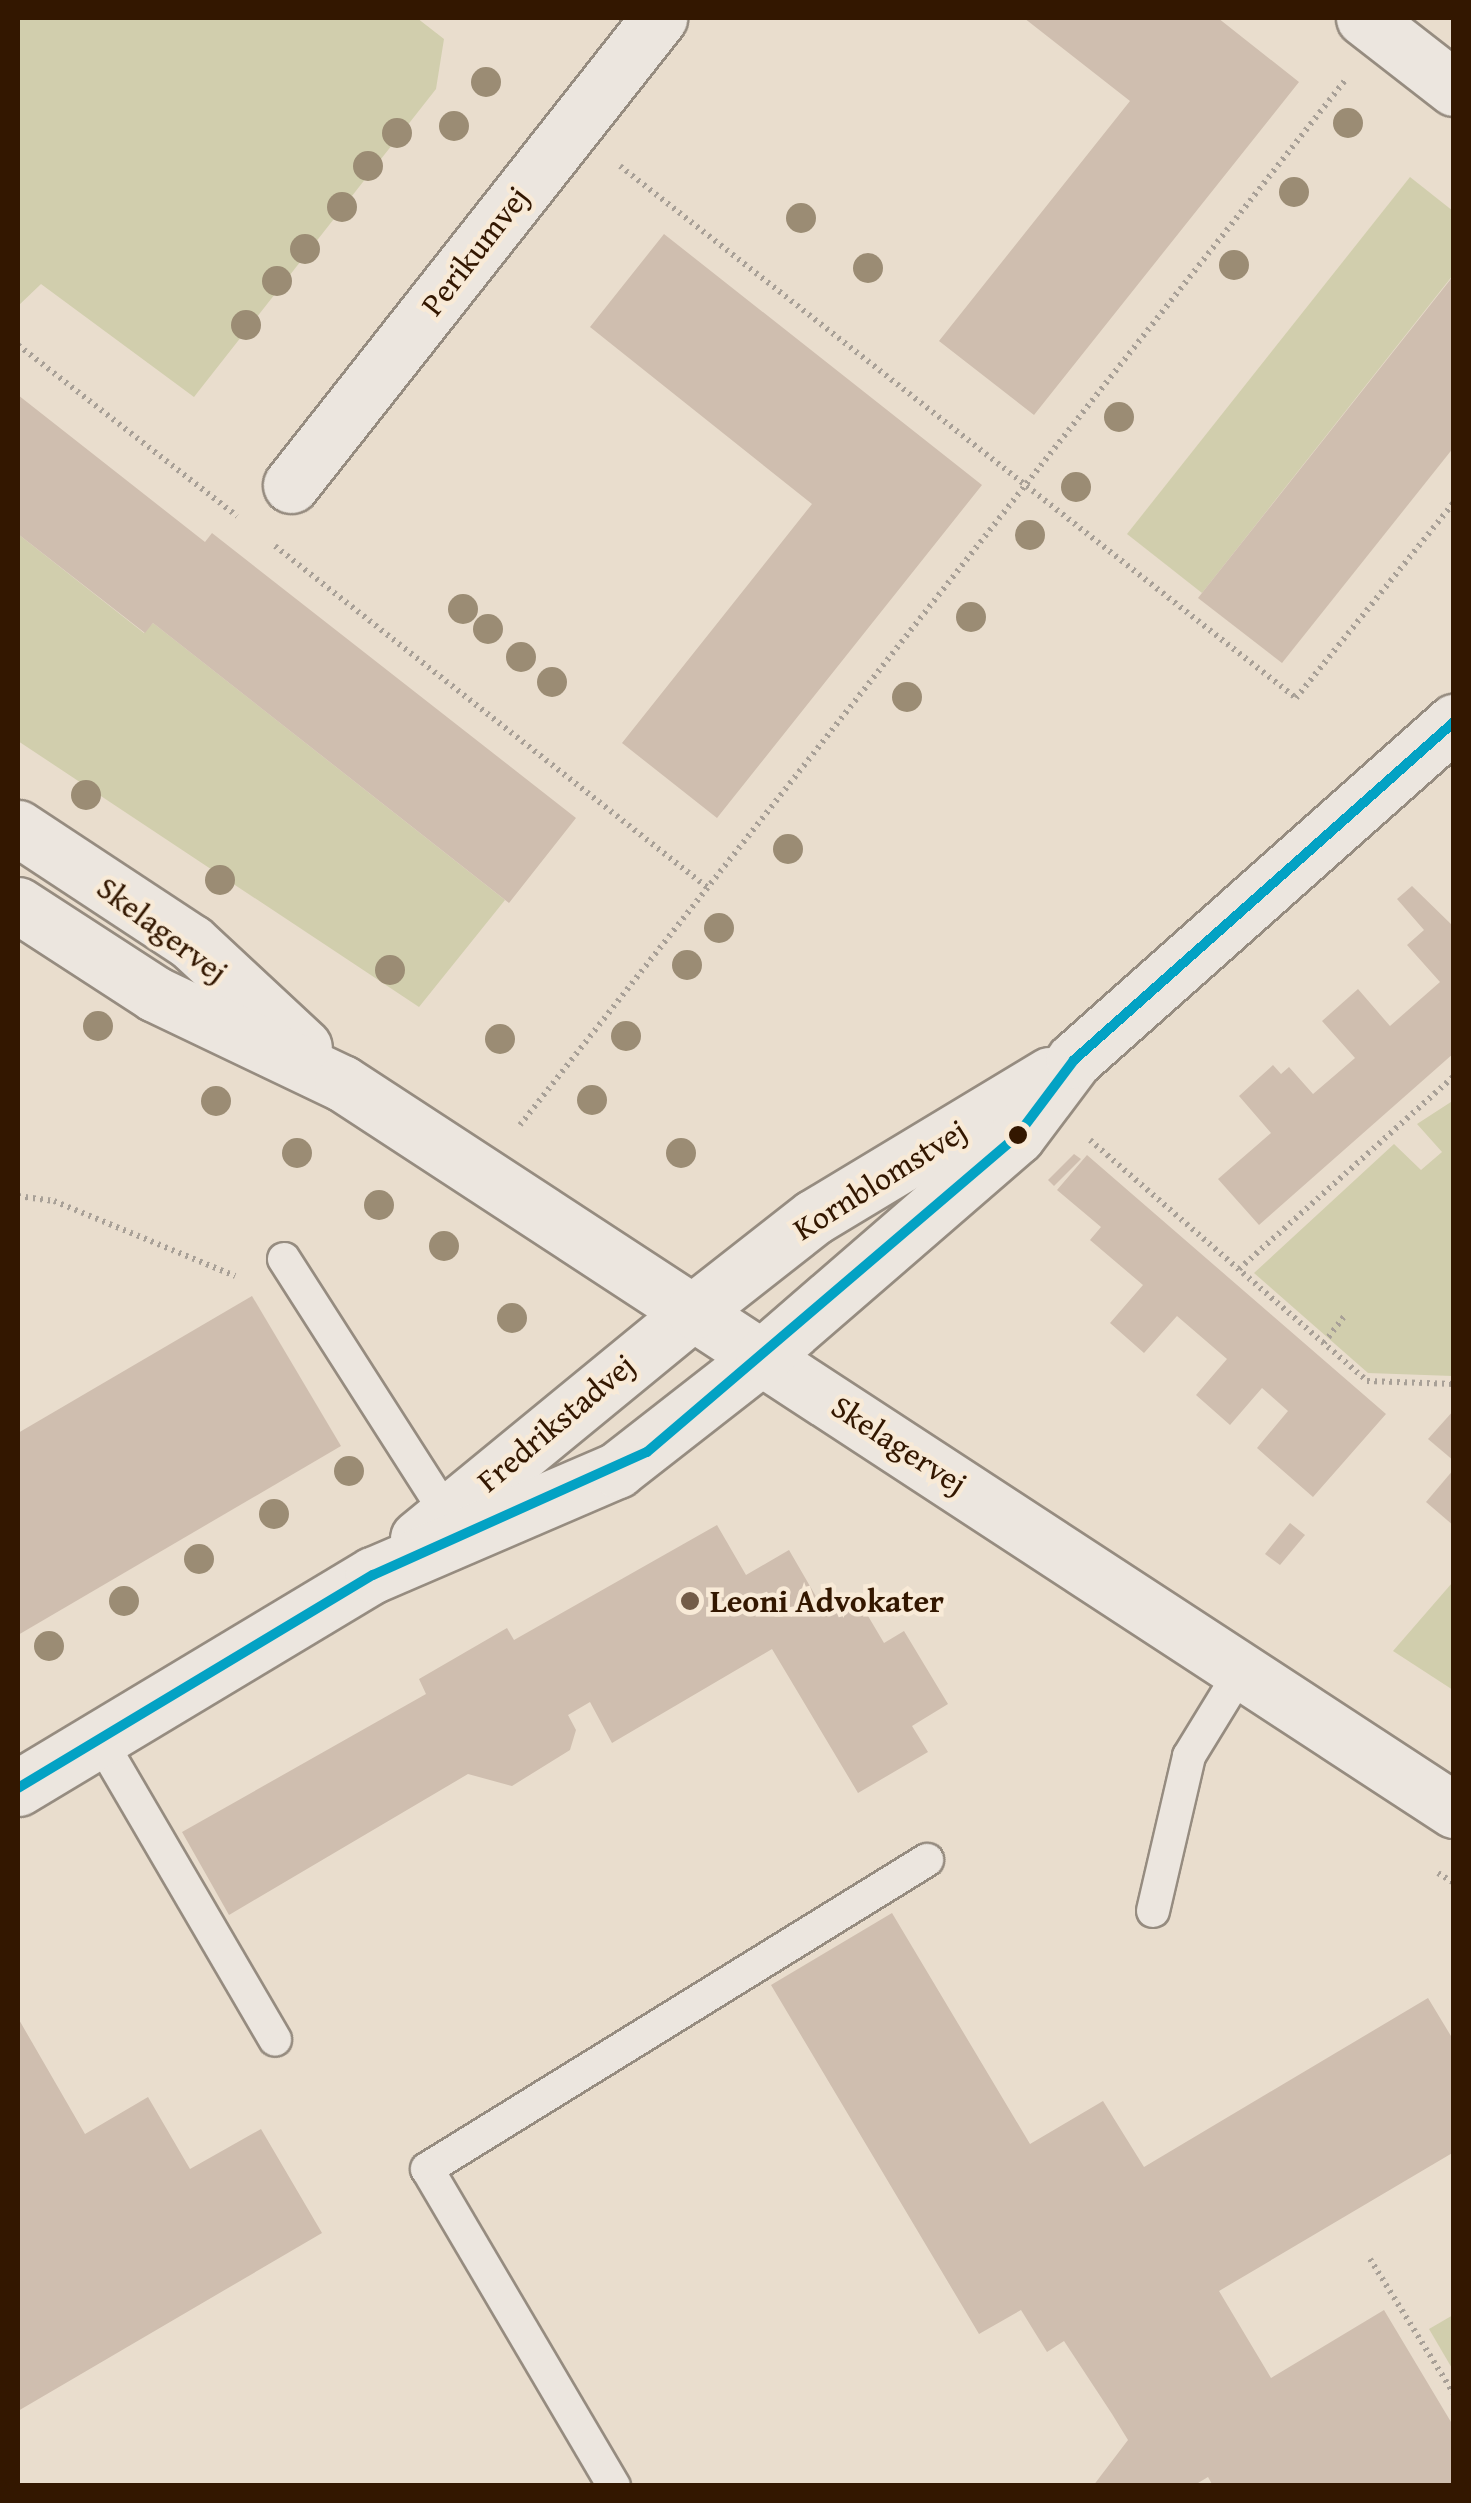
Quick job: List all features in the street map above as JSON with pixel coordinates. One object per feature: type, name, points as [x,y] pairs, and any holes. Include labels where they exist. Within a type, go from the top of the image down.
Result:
[{"type":"street","name":"Perikumvej","points":[[291,485],[658,18]]},
{"type":"street","points":[[1361,40],[1454,88]]},
{"type":"street","name":"Kornblomstvej","points":[[763,1356],[1017,1136],[1059,1080],[1454,722]]},
{"type":"street","name":"Skelagervej","points":[[18,828],[190,942],[342,1083]]},
{"type":"street","name":"Skelagervej","points":[[18,905],[155,994],[342,1083],[1454,1810]]},
{"type":"street","name":"Kornblomstvej","points":[[694,1311],[814,1217],[1059,1080]]},
{"type":"street","name":"Fredrikstadvej","points":[[373,1576],[694,1311]]},
{"type":"street","name":"Fredrikstadvej","points":[[18,1788],[373,1576],[618,1470],[763,1356]]},
{"type":"lane","points":[[284,1259],[446,1514]]},
{"type":"lane","points":[[1153,1912],[1190,1756],[1241,1671]]},
{"type":"lane","points":[[100,1740],[274,2040]]},
{"type":"lane","points":[[614,2486],[427,2168],[927,1860]]},
{"type":"path","points":[[486,1176],[542,1092],[1026,487],[1361,40]]},
{"type":"path","points":[[571,128],[1296,698],[1454,502]]},
{"type":"path","points":[[18,345],[248,525]]},
{"type":"path","points":[[263,537],[708,888]]},
{"type":"path","points":[[1239,1270],[1454,1076]]},
{"type":"path","points":[[1059,1080],[1239,1270],[1367,1381],[1454,1384]]},
{"type":"path","points":[[18,1196],[54,1201],[246,1281],[284,1259]]},
{"type":"path","points":[[1324,1343],[1344,1316]]},
{"type":"path","points":[[1370,2259],[1454,2394]]},
{"type":"shaded area","points":[[18,18],[417,18],[444,39],[436,89],[194,397],[41,284],[18,306]]},
{"type":"shaded area","points":[[1410,177],[1453,211],[1453,275],[1202,593],[1127,534]]},
{"type":"shaded area","points":[[18,534],[144,633],[153,623],[505,900],[419,1007],[18,741]]},
{"type":"shaded area","points":[[1454,1100],[1453,1376],[1368,1373],[1254,1273],[1394,1144],[1421,1170],[1442,1152],[1417,1124]]},
{"type":"shaded area","points":[[1454,1585],[1453,1690],[1393,1651]]},
{"type":"shaded area","points":[[1453,2315],[1453,2370],[1429,2329]]},
{"type":"building","points":[[1024,18],[1218,18],[1299,82],[1034,415],[939,341],[1130,101]]},
{"type":"building","points":[[664,234],[982,485],[717,818],[622,743],[812,504],[590,327]]},
{"type":"building","points":[[1454,275],[1454,447],[1282,663],[1198,598]]},
{"type":"building","points":[[18,395],[205,542],[212,533],[576,818],[509,903],[153,623],[145,633],[18,534]]},
{"type":"building","points":[[1412,886],[1454,927],[1454,1053],[1259,1225],[1218,1179],[1271,1133],[1239,1096],[1273,1065],[1281,1074],[1289,1067],[1313,1094],[1355,1058],[1322,1021],[1358,989],[1390,1026],[1440,982],[1407,945],[1424,930],[1397,899]]},
{"type":"building","points":[[1074,1154],[1081,1159],[1054,1186],[1048,1180]]},
{"type":"building","points":[[1087,1155],[1386,1414],[1313,1497],[1257,1448],[1288,1411],[1262,1388],[1230,1425],[1196,1395],[1227,1359],[1177,1316],[1144,1353],[1110,1323],[1143,1285],[1090,1240],[1101,1227],[1057,1190]]},
{"type":"building","points":[[252,1296],[341,1446],[18,1635],[18,1433]]},
{"type":"building","points":[[1454,1410],[1454,1461],[1428,1439]]},
{"type":"building","points":[[1454,1469],[1454,1526],[1426,1502]]},
{"type":"building","points":[[1290,1523],[1305,1535],[1280,1565],[1265,1554]]},
{"type":"building","points":[[717,1525],[746,1575],[789,1550],[825,1612],[855,1594],[884,1643],[904,1631],[948,1704],[912,1726],[928,1752],[858,1793],[772,1649],[612,1743],[590,1702],[568,1715],[576,1730],[570,1750],[512,1786],[468,1774],[229,1915],[182,1832],[426,1694],[419,1679],[507,1628],[514,1640]]},
{"type":"building","points":[[892,1913],[1030,2144],[1103,2101],[1144,2167],[1428,1998],[1454,2041],[1454,2152],[1219,2291],[1271,2378],[1384,2310],[1454,2427],[1454,2486],[1213,2486],[1208,2477],[1193,2486],[1093,2486],[1128,2440],[1112,2414],[1064,2341],[1047,2352],[1021,2310],[979,2334],[771,1985]]},
{"type":"building","points":[[18,2018],[85,2134],[148,2097],[190,2169],[261,2129],[322,2233],[18,2411]]},
{"type":"transit line","points":[[18,1788],[373,1575],[647,1452],[1017,1136],[1074,1060],[1454,722]]},
{"type":"place","name":"Leoni Advokater","points":[[690,1601]]}]
